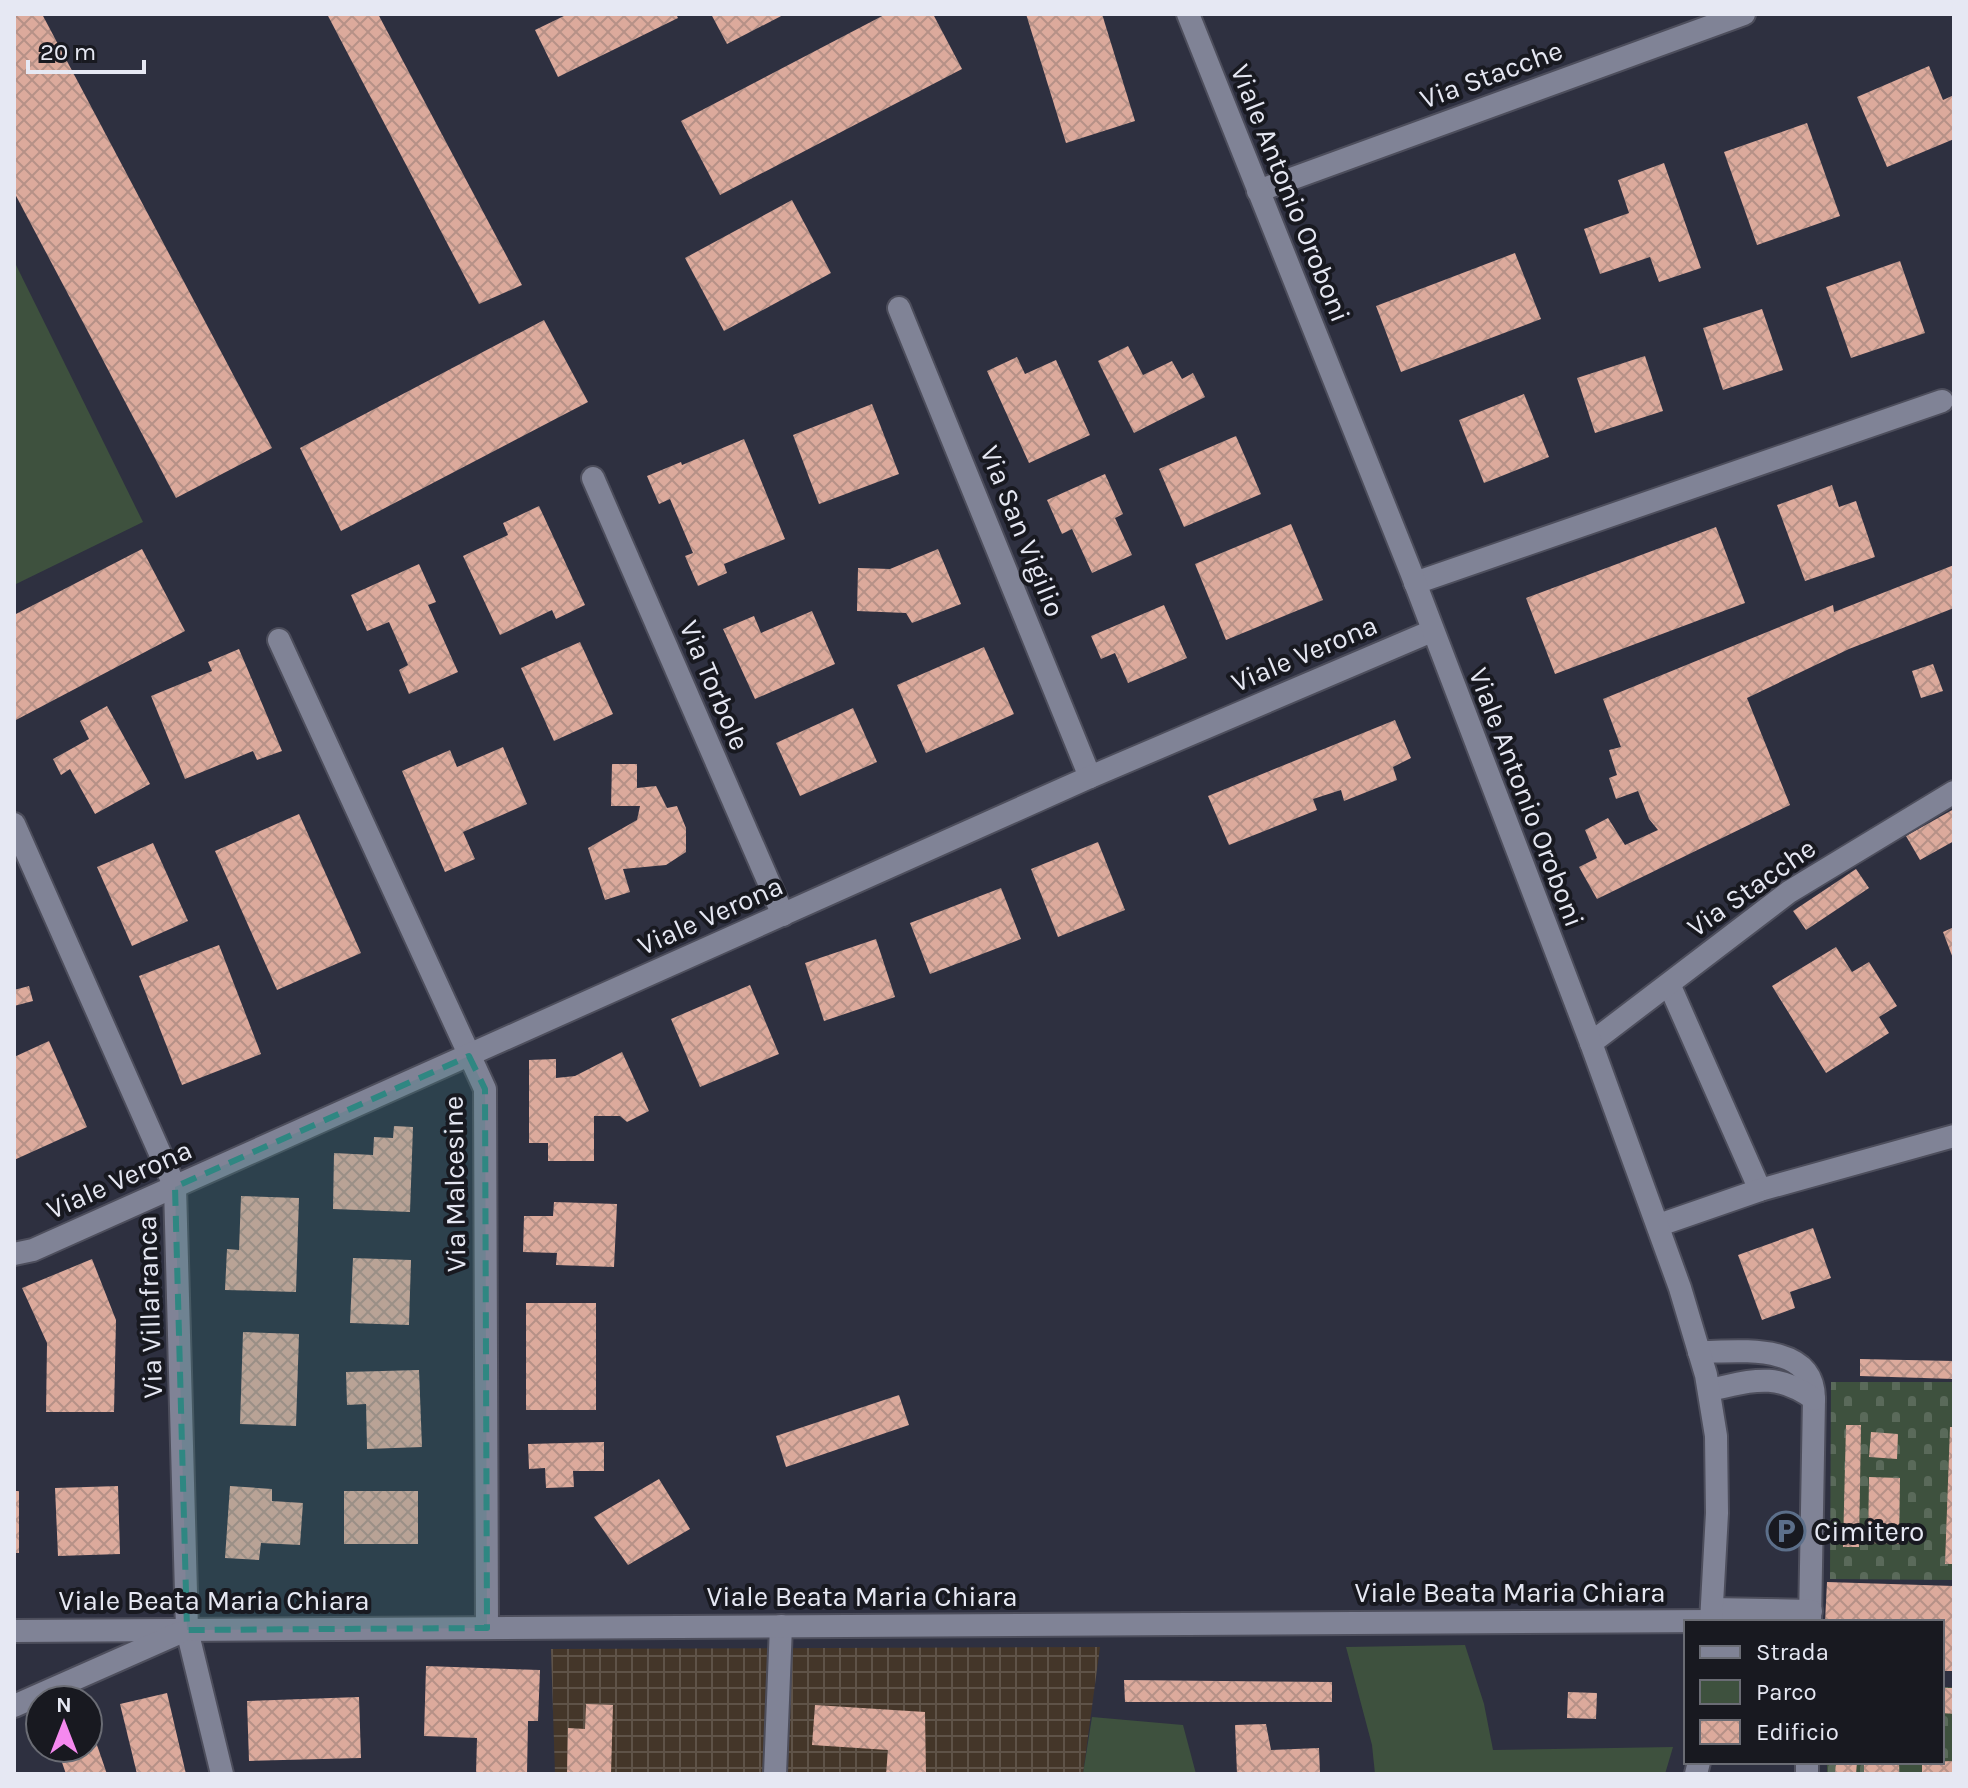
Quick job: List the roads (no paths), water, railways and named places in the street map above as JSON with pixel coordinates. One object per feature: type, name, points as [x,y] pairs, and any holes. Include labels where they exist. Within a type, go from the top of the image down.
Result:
[{"type":"street","name":"Viale Antonio Oroboni","points":[[1188,14],[1415,583],[1659,1225],[1699,1352],[1716,1436],[1717,1513],[1711,1617]]},
{"type":"street","name":"Via Stacche","points":[[1258,191],[1744,14]]},
{"type":"street","name":"Via San Vigilio","points":[[899,308],[1090,777]]},
{"type":"street","points":[[1415,583],[1942,401]]},
{"type":"street","name":"Via Torbole","points":[[593,478],[783,915]]},
{"type":"street","name":"Viale Verona","points":[[14,1254],[33,1250],[1090,777],[1432,631]]},
{"type":"street","name":"Via Malcesine","points":[[279,640],[485,1089],[487,1628]]},
{"type":"street","name":"Via Stacche","points":[[1591,1043],[1789,892],[1954,792]]},
{"type":"street","name":"Via Villafranca","points":[[14,824],[175,1187],[187,1630],[222,1774]]},
{"type":"street","points":[[1669,984],[1760,1190]]},
{"type":"street","points":[[1659,1225],[1760,1190],[1954,1136]]},
{"type":"street","points":[[1699,1352],[1772,1353],[1794,1360],[1811,1381],[1814,1399],[1810,1616]]},
{"type":"street","points":[[1709,1390],[1753,1381],[1783,1381],[1814,1399]]},
{"type":"street","name":"Viale Beata Maria Chiara","points":[[14,1631],[1810,1616]]},
{"type":"street","points":[[775,1774],[781,1626]]},
{"type":"street","points":[[14,1706],[187,1630]]},
{"type":"place","name":"Cimitero","points":[[1786,1531]]}]
